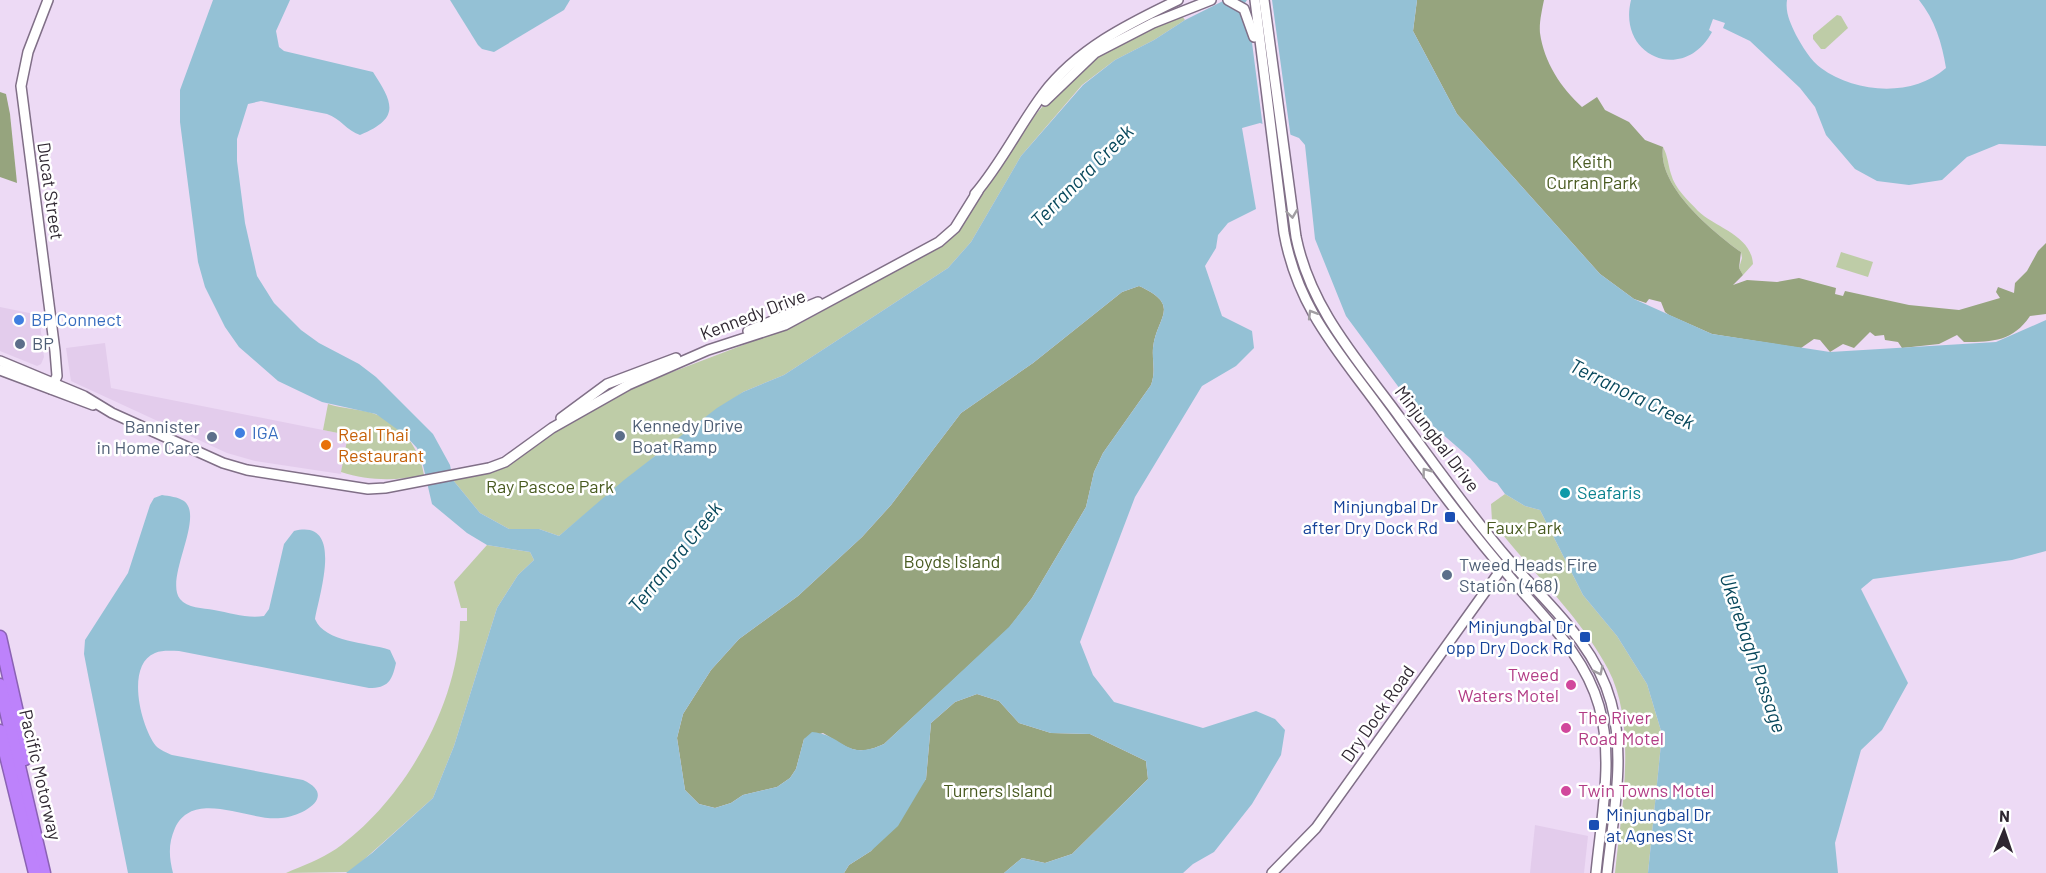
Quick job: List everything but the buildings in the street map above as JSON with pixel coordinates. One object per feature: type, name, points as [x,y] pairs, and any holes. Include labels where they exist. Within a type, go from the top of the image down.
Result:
[{"type":"highway","points":[[0,637],[21,730],[32,818]]},
{"type":"highway","name":"Pacific Motorway","points":[[0,685],[44,873]]},
{"type":"highway","name":"Pacific Motorway","points":[[0,731],[32,873]]},
{"type":"highway","points":[[0,760],[32,873]]},
{"type":"street","name":"Ducat Street","points":[[48,0],[28,52],[21,86],[55,351],[57,376],[53,386]]},
{"type":"street","name":"Kennedy Drive","points":[[552,428],[640,380],[708,350],[785,325],[929,248],[955,228],[1055,80],[1081,56],[1113,34],[1176,0]]},
{"type":"street","points":[[1153,23],[1193,0]]},
{"type":"street","points":[[1153,23],[1211,0]]},
{"type":"street","points":[[1228,0],[1244,9],[1252,26],[1267,134],[1280,157]]},
{"type":"street","name":"Minjungbal Drive","points":[[1255,0],[1280,157]]},
{"type":"street","name":"Minjungbal Drive","points":[[1264,0],[1289,261],[1312,315],[1450,504],[1506,564],[1575,632],[1601,674],[1611,700],[1618,760],[1607,873]]},
{"type":"street","name":"Kennedy Drive","points":[[1026,120],[1095,53],[1153,23]]},
{"type":"street","name":"Kennedy Drive","points":[[0,370],[84,396],[100,407],[201,454],[247,470],[370,489],[421,483],[506,462],[552,428],[588,396],[607,384],[767,324],[821,301],[937,238],[953,223],[978,191]]},
{"type":"street","name":"Kennedy Drive","points":[[0,361],[53,386]]},
{"type":"street","points":[[588,396],[592,398],[617,386],[640,380]]},
{"type":"street","name":"Minjungbal Drive","points":[[1506,564],[1570,647],[1587,675],[1599,704],[1604,731],[1605,772],[1596,873]]},
{"type":"street","name":"Dry Dock Road","points":[[1272,873],[1298,849],[1329,811],[1506,564]]},
{"type":"shaded area","points":[[0,307],[39,315],[44,357],[41,364],[37,366],[0,351]]},
{"type":"shaded area","points":[[105,343],[111,388],[348,435],[341,474],[255,461],[227,453],[71,381],[66,348]]},
{"type":"shaded area","points":[[1535,825],[1588,836],[1584,873],[1530,873]]},
{"type":"green space","name":"Keith Curran Park","points":[[1417,0],[1544,0],[1540,33],[1545,54],[1555,74],[1567,92],[1582,107],[1597,97],[1605,110],[1629,122],[1645,140],[1663,147],[1663,162],[1669,177],[1689,207],[1716,233],[1741,252],[1739,268],[1743,275],[1733,285],[1747,280],[1777,282],[1799,278],[1836,288],[1835,294],[1843,296],[1845,291],[1909,305],[1959,310],[2000,298],[1996,292],[1998,287],[2014,293],[2015,283],[2027,271],[2038,251],[2046,243],[2046,314],[2030,316],[2017,331],[1994,340],[1964,342],[1957,335],[1939,344],[1902,348],[1898,342],[1885,340],[1884,335],[1875,336],[1870,332],[1854,348],[1843,344],[1830,352],[1820,340],[1814,339],[1801,348],[1712,334],[1669,315],[1665,312],[1661,302],[1649,299],[1646,303],[1634,299],[1600,274],[1457,114],[1413,31]]},
{"type":"green space","points":[[1837,15],[1841,16],[1848,28],[1825,49],[1821,49],[1813,39],[1813,35]]},
{"type":"green space","name":"Ray Pascoe Park","points":[[1182,16],[1185,20],[1154,40],[1115,60],[1082,85],[1021,156],[971,242],[948,268],[784,375],[743,392],[660,452],[559,536],[539,529],[509,529],[480,513],[453,480],[511,464],[572,419],[625,390],[801,323],[941,246],[956,232],[999,164],[1031,120],[1068,80],[1110,48]]},
{"type":"green space","points":[[0,92],[6,94],[10,114],[17,183],[0,177]]},
{"type":"green space","points":[[1663,147],[1673,179],[1682,194],[1705,217],[1739,239],[1751,254],[1753,264],[1743,275],[1739,268],[1741,252],[1702,220],[1678,192],[1663,162]]},
{"type":"green space","points":[[1841,252],[1873,262],[1868,277],[1836,267]]},
{"type":"green space","name":"Boyds Island","points":[[1139,286],[1152,293],[1164,306],[1153,348],[1154,371],[1151,385],[1103,453],[1094,472],[1086,507],[1032,598],[1009,628],[884,744],[859,750],[852,749],[823,733],[804,739],[796,769],[790,778],[777,787],[743,795],[731,803],[715,808],[699,804],[685,790],[677,738],[683,714],[711,670],[739,639],[798,596],[862,537],[891,505],[961,413],[1033,363],[1122,292]]},
{"type":"green space","points":[[328,404],[370,412],[385,418],[408,438],[422,465],[424,475],[382,479],[341,472],[348,435],[323,430]]},
{"type":"green space","name":"Faux Park","points":[[1505,494],[1525,506],[1540,510],[1583,595],[1617,636],[1647,684],[1662,734],[1648,873],[1615,873],[1625,770],[1623,716],[1617,692],[1608,669],[1583,630],[1492,521],[1491,504]]},
{"type":"green space","points":[[487,545],[530,552],[534,560],[518,575],[497,608],[454,746],[433,798],[350,872],[286,873],[336,849],[361,829],[405,778],[438,717],[450,685],[457,653],[460,621],[467,621],[467,608],[461,608],[454,582]]},
{"type":"green space","name":"Turners Island","points":[[977,694],[999,701],[1019,723],[1051,733],[1090,734],[1146,761],[1148,779],[1072,854],[1045,863],[1022,858],[1004,873],[844,873],[849,865],[871,851],[926,779],[931,723],[955,702]]},
{"type":"water","points":[[213,0],[290,0],[276,31],[279,47],[284,51],[373,72],[385,93],[389,109],[382,122],[360,135],[327,114],[261,101],[248,104],[237,139],[237,161],[245,223],[257,276],[274,303],[301,330],[319,343],[359,364],[376,377],[433,434],[450,465],[453,480],[480,513],[509,529],[539,529],[559,536],[624,480],[717,408],[743,392],[784,375],[948,268],[971,242],[1021,156],[1083,85],[1115,60],[1225,0],[1417,0],[1413,31],[1457,114],[1600,274],[1634,299],[1712,334],[1830,352],[1996,342],[2046,320],[2046,551],[2012,560],[1873,579],[1861,589],[1908,683],[1882,730],[1861,750],[1835,843],[1838,873],[1648,873],[1662,734],[1647,684],[1617,636],[1583,595],[1540,510],[1525,506],[1505,494],[1497,483],[1489,480],[1470,458],[1417,412],[1346,316],[1315,239],[1305,145],[1299,138],[1260,123],[1242,128],[1256,209],[1228,223],[1218,235],[1216,248],[1205,266],[1222,316],[1252,331],[1254,348],[1236,366],[1202,386],[1135,497],[1080,642],[1093,675],[1114,702],[1203,728],[1256,711],[1275,719],[1285,730],[1281,755],[1252,804],[1214,852],[1193,864],[1183,873],[1004,873],[1022,858],[1045,863],[1072,854],[1148,779],[1146,761],[1090,734],[1051,733],[1019,723],[999,701],[977,694],[955,702],[931,723],[926,779],[898,826],[871,851],[849,865],[844,873],[346,873],[372,853],[433,798],[454,746],[497,608],[518,575],[534,560],[530,552],[487,545],[467,533],[432,504],[417,448],[405,435],[376,414],[322,402],[278,381],[239,347],[225,327],[205,287],[198,262],[180,122],[180,90]],"holes":[[[1139,286],[1152,293],[1164,306],[1164,313],[1153,348],[1154,371],[1151,385],[1103,453],[1094,472],[1086,507],[1032,598],[1009,627],[884,744],[871,749],[853,749],[823,734],[812,732],[804,739],[796,769],[790,778],[777,787],[743,795],[731,803],[715,808],[699,804],[685,790],[677,738],[683,714],[711,670],[739,639],[798,596],[862,537],[891,505],[961,413],[1033,363],[1122,292]]]},
{"type":"water","points":[[450,0],[570,0],[564,10],[494,52],[482,49],[478,45]]},
{"type":"water","points":[[1631,0],[1787,0],[1790,23],[1807,53],[1817,65],[1850,83],[1884,89],[1917,84],[1932,78],[1946,68],[1937,32],[1919,0],[2046,0],[2046,146],[1999,144],[1967,157],[1942,180],[1909,185],[1877,181],[1855,169],[1826,135],[1815,107],[1800,88],[1750,41],[1723,28],[1725,23],[1713,19],[1709,30],[1712,32],[1700,48],[1686,57],[1670,60],[1656,57],[1643,49],[1634,36],[1629,20]]},
{"type":"water","points":[[162,495],[184,501],[189,509],[188,534],[176,590],[183,602],[196,607],[239,615],[264,616],[269,609],[284,544],[294,531],[310,530],[319,536],[324,547],[324,577],[315,619],[320,627],[348,641],[390,650],[396,663],[391,679],[385,685],[369,688],[179,651],[158,652],[146,660],[140,670],[139,697],[145,725],[156,746],[172,755],[303,780],[313,786],[317,792],[317,799],[307,809],[281,818],[208,808],[195,810],[184,816],[175,828],[170,850],[173,873],[128,873],[84,654],[85,640],[128,573],[150,505],[154,498]]},
{"type":"pier","points":[[1222,0],[1245,3],[1247,0],[1272,0],[1291,139],[1263,128],[1250,27],[1242,12]]},
{"type":"place","name":"BP Connect","points":[[19,320]]},
{"type":"place","name":"BP","points":[[20,344]]},
{"type":"place","name":"IGA","points":[[240,433]]},
{"type":"place","name":"Kennedy Drive Boat Ramp","points":[[620,436]]},
{"type":"place","name":"Bannister in Home Care","points":[[212,437]]},
{"type":"place","name":"Real Thai Restaurant","points":[[326,445]]},
{"type":"place","name":"Seafaris","points":[[1565,493]]},
{"type":"place","name":"Minjungbal Dr after Dry Dock Rd","points":[[1450,517]]},
{"type":"place","name":"Tweed Heads Fire Station (468)","points":[[1447,575]]},
{"type":"place","name":"Minjungbal Dr opp Dry Dock Rd","points":[[1585,637]]},
{"type":"place","name":"Tweed Waters Motel","points":[[1571,685]]},
{"type":"place","name":"The River Road Motel","points":[[1566,728]]},
{"type":"place","name":"Twin Towns Motel","points":[[1566,791]]},
{"type":"place","name":"Minjungbal Dr at Agnes St","points":[[1594,825]]},
{"type":"water label","name":"Terranora Creek","points":[[1082,176]]},
{"type":"water label","name":"Terranora Creek","points":[[1632,394]]},
{"type":"water label","name":"Terranora Creek","points":[[675,557]]},
{"type":"water label","name":"Ukerebagh Passage","points":[[1753,653]]}]
